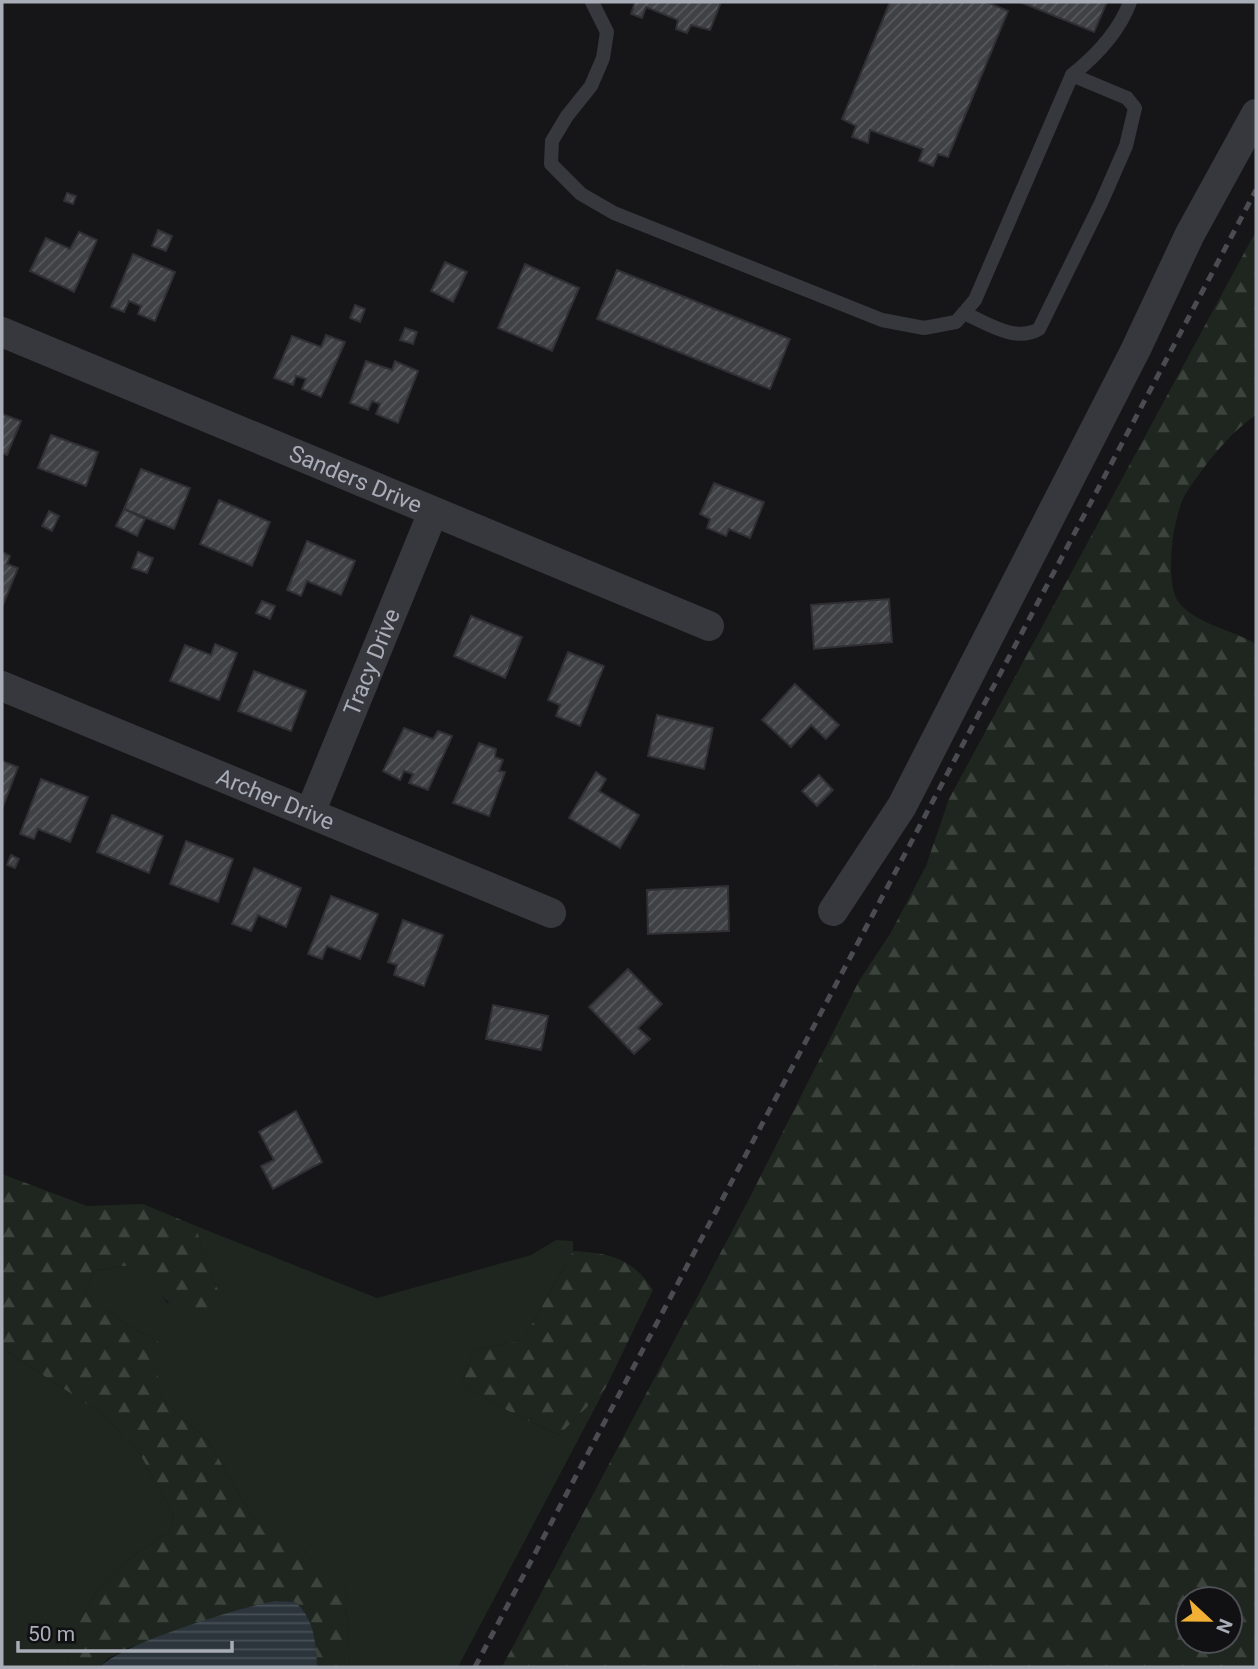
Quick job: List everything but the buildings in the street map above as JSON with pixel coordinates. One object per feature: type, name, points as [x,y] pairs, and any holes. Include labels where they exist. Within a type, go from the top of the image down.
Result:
[{"type":"street","points":[[833,911],[902,806],[1136,349],[1190,233],[1256,114]]},
{"type":"street","name":"Sanders Drive","points":[[2,332],[709,626]]},
{"type":"street","name":"Tracy Drive","points":[[310,813],[433,512]]},
{"type":"street","name":"Archer Drive","points":[[2,685],[551,913]]},
{"type":"lane","points":[[592,2],[607,32],[603,58],[592,86],[567,116],[552,141],[551,164],[581,194],[656,231],[882,320],[924,328],[956,322],[975,300],[1072,75],[1092,59],[1117,28],[1130,2]]},
{"type":"lane","points":[[964,313],[1017,335],[1030,334],[1039,329],[1101,203],[1126,146],[1135,108],[1127,98],[1072,75]]},
{"type":"green space","points":[[1256,231],[1256,415],[1236,431],[1217,452],[1185,495],[1177,518],[1171,567],[1175,595],[1180,604],[1206,622],[1256,644],[1256,1667],[502,1667],[751,1195],[859,981],[890,934],[926,866],[949,799]]},
{"type":"green space","points":[[2,1174],[87,1206],[143,1204],[196,1226],[206,1265],[218,1290],[207,1313],[192,1312],[171,1304],[130,1265],[94,1271],[85,1293],[127,1325],[158,1341],[158,1392],[178,1415],[207,1439],[255,1521],[308,1548],[345,1588],[350,1667],[317,1667],[315,1643],[307,1617],[297,1604],[276,1601],[128,1648],[107,1659],[101,1667],[67,1667],[80,1621],[101,1587],[130,1559],[169,1533],[174,1516],[140,1454],[105,1416],[2,1348]]},
{"type":"green space","points":[[196,1226],[377,1298],[531,1255],[556,1240],[573,1241],[573,1251],[523,1340],[474,1350],[462,1385],[559,1435],[605,1389],[458,1667],[350,1667],[345,1588],[280,1535],[255,1521],[207,1439],[178,1415],[158,1392],[158,1341],[127,1325],[85,1293],[94,1271],[131,1265],[149,1278],[167,1303],[218,1290],[206,1265]]},
{"type":"green space","points":[[573,1251],[598,1253],[619,1259],[637,1271],[653,1290],[605,1389],[559,1435],[462,1385],[474,1350],[523,1340]]},
{"type":"green space","points":[[2,1348],[105,1416],[140,1454],[174,1516],[169,1533],[130,1559],[101,1587],[80,1621],[67,1667],[2,1667]]},
{"type":"shaded area","points":[[276,1601],[295,1603],[303,1610],[311,1625],[317,1667],[101,1667],[111,1658],[155,1638],[211,1618]]},
{"type":"railway","points":[[475,1667],[1256,190]]}]
